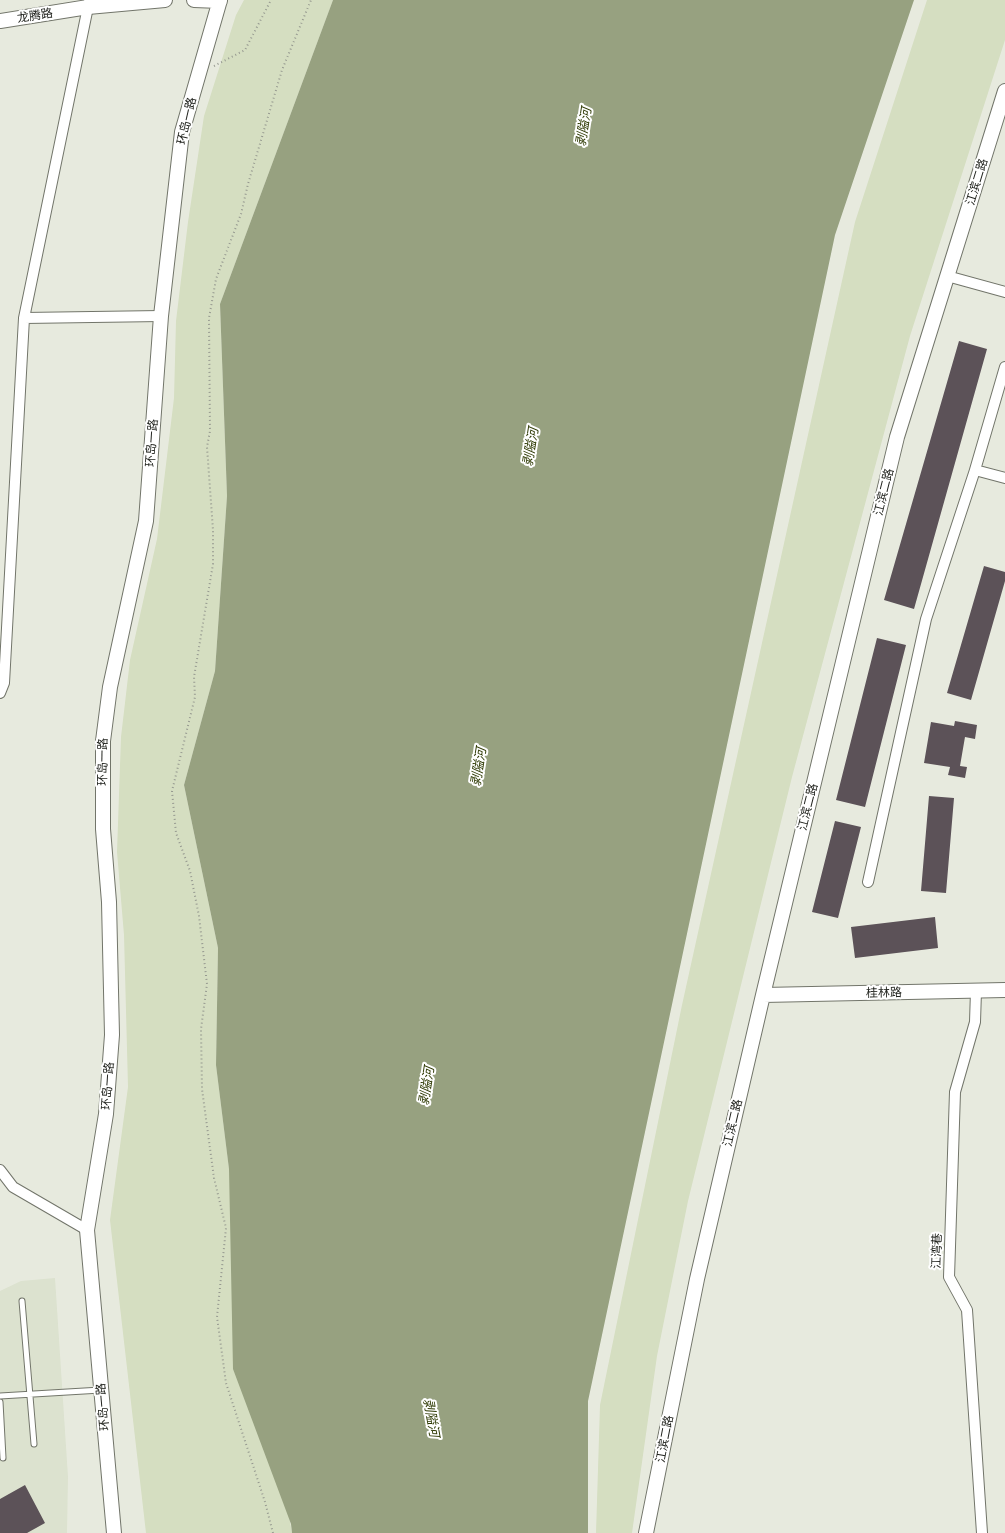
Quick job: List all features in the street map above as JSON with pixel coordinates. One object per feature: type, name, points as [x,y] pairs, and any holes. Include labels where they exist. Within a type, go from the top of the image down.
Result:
[{"type":"street","name":"龙腾路","points":[[0,21],[89,4],[165,0]]},
{"type":"street","points":[[194,0],[220,1]]},
{"type":"street","name":"环岛一路","points":[[114,1533],[87,1230],[106,1114],[112,1035],[109,902],[103,830],[103,741],[110,687],[146,521],[161,316],[182,132],[220,1]]},
{"type":"street","points":[[0,693],[4,683],[24,318],[89,4]]},
{"type":"street","name":"江滨二路","points":[[646,1533],[696,1279],[897,437],[1005,91]]},
{"type":"street","points":[[947,276],[1005,292]]},
{"type":"street","points":[[24,318],[161,316]]},
{"type":"street","points":[[868,882],[926,619],[976,470],[1005,368]]},
{"type":"street","points":[[976,470],[1005,478]]},
{"type":"street","name":"桂林路","points":[[763,995],[1005,990]]},
{"type":"street","name":"江湾巷","points":[[976,991],[974,1022],[955,1092],[949,1277],[967,1310],[982,1533]]},
{"type":"street","points":[[0,1170],[13,1187],[87,1230]]},
{"type":"lane","points":[[22,1300],[34,1444]]},
{"type":"lane","points":[[0,1396],[102,1390]]},
{"type":"lane","points":[[0,1402],[3,1458]]},
{"type":"path","points":[[198,75],[245,50],[271,0]]},
{"type":"path","points":[[273,1533],[265,1502],[226,1382],[217,1317],[226,1228],[214,1178],[202,1088],[201,1029],[207,984],[199,916],[190,871],[176,833],[172,791],[195,697],[194,677],[213,564],[213,530],[207,447],[210,432],[209,318],[215,285],[241,214],[248,184],[282,70],[312,0]]},
{"type":"shaded area","points":[[244,0],[333,0],[220,304],[227,496],[215,671],[184,785],[218,948],[216,1065],[229,1169],[292,1533],[146,1533],[110,1220],[128,1087],[124,935],[117,852],[121,737],[130,660],[157,539],[174,398],[176,321],[188,222],[204,116],[236,15]]},
{"type":"shaded area","points":[[927,0],[1005,0],[1005,40],[910,336],[792,777],[688,1201],[657,1356],[632,1533],[596,1533],[600,1405],[682,1005],[855,222]]},
{"type":"shaded area","points":[[55,1278],[68,1477],[67,1533],[0,1533],[0,1291],[21,1281]]},
{"type":"water","name":"剥隘河","points":[[333,0],[914,0],[835,235],[588,1401],[588,1533],[292,1533],[291,1524],[233,1369],[229,1169],[216,1065],[218,948],[184,785],[215,671],[227,496],[220,304]]},
{"type":"building","points":[[959,341],[987,349],[914,609],[884,600]]},
{"type":"building","points":[[984,566],[1005,572],[1005,581],[971,700],[947,693]]},
{"type":"building","points":[[877,638],[906,645],[865,807],[836,800]]},
{"type":"building","points":[[955,721],[977,725],[975,739],[965,737],[960,766],[967,767],[965,778],[948,775],[950,767],[924,763],[931,722],[954,726]]},
{"type":"building","points":[[929,796],[954,798],[946,893],[921,891]]},
{"type":"building","points":[[835,821],[861,827],[838,918],[812,912]]},
{"type":"building","points":[[935,917],[938,948],[855,958],[851,927]]},
{"type":"building","points":[[25,1485],[45,1523],[27,1533],[0,1533],[0,1499]]}]
